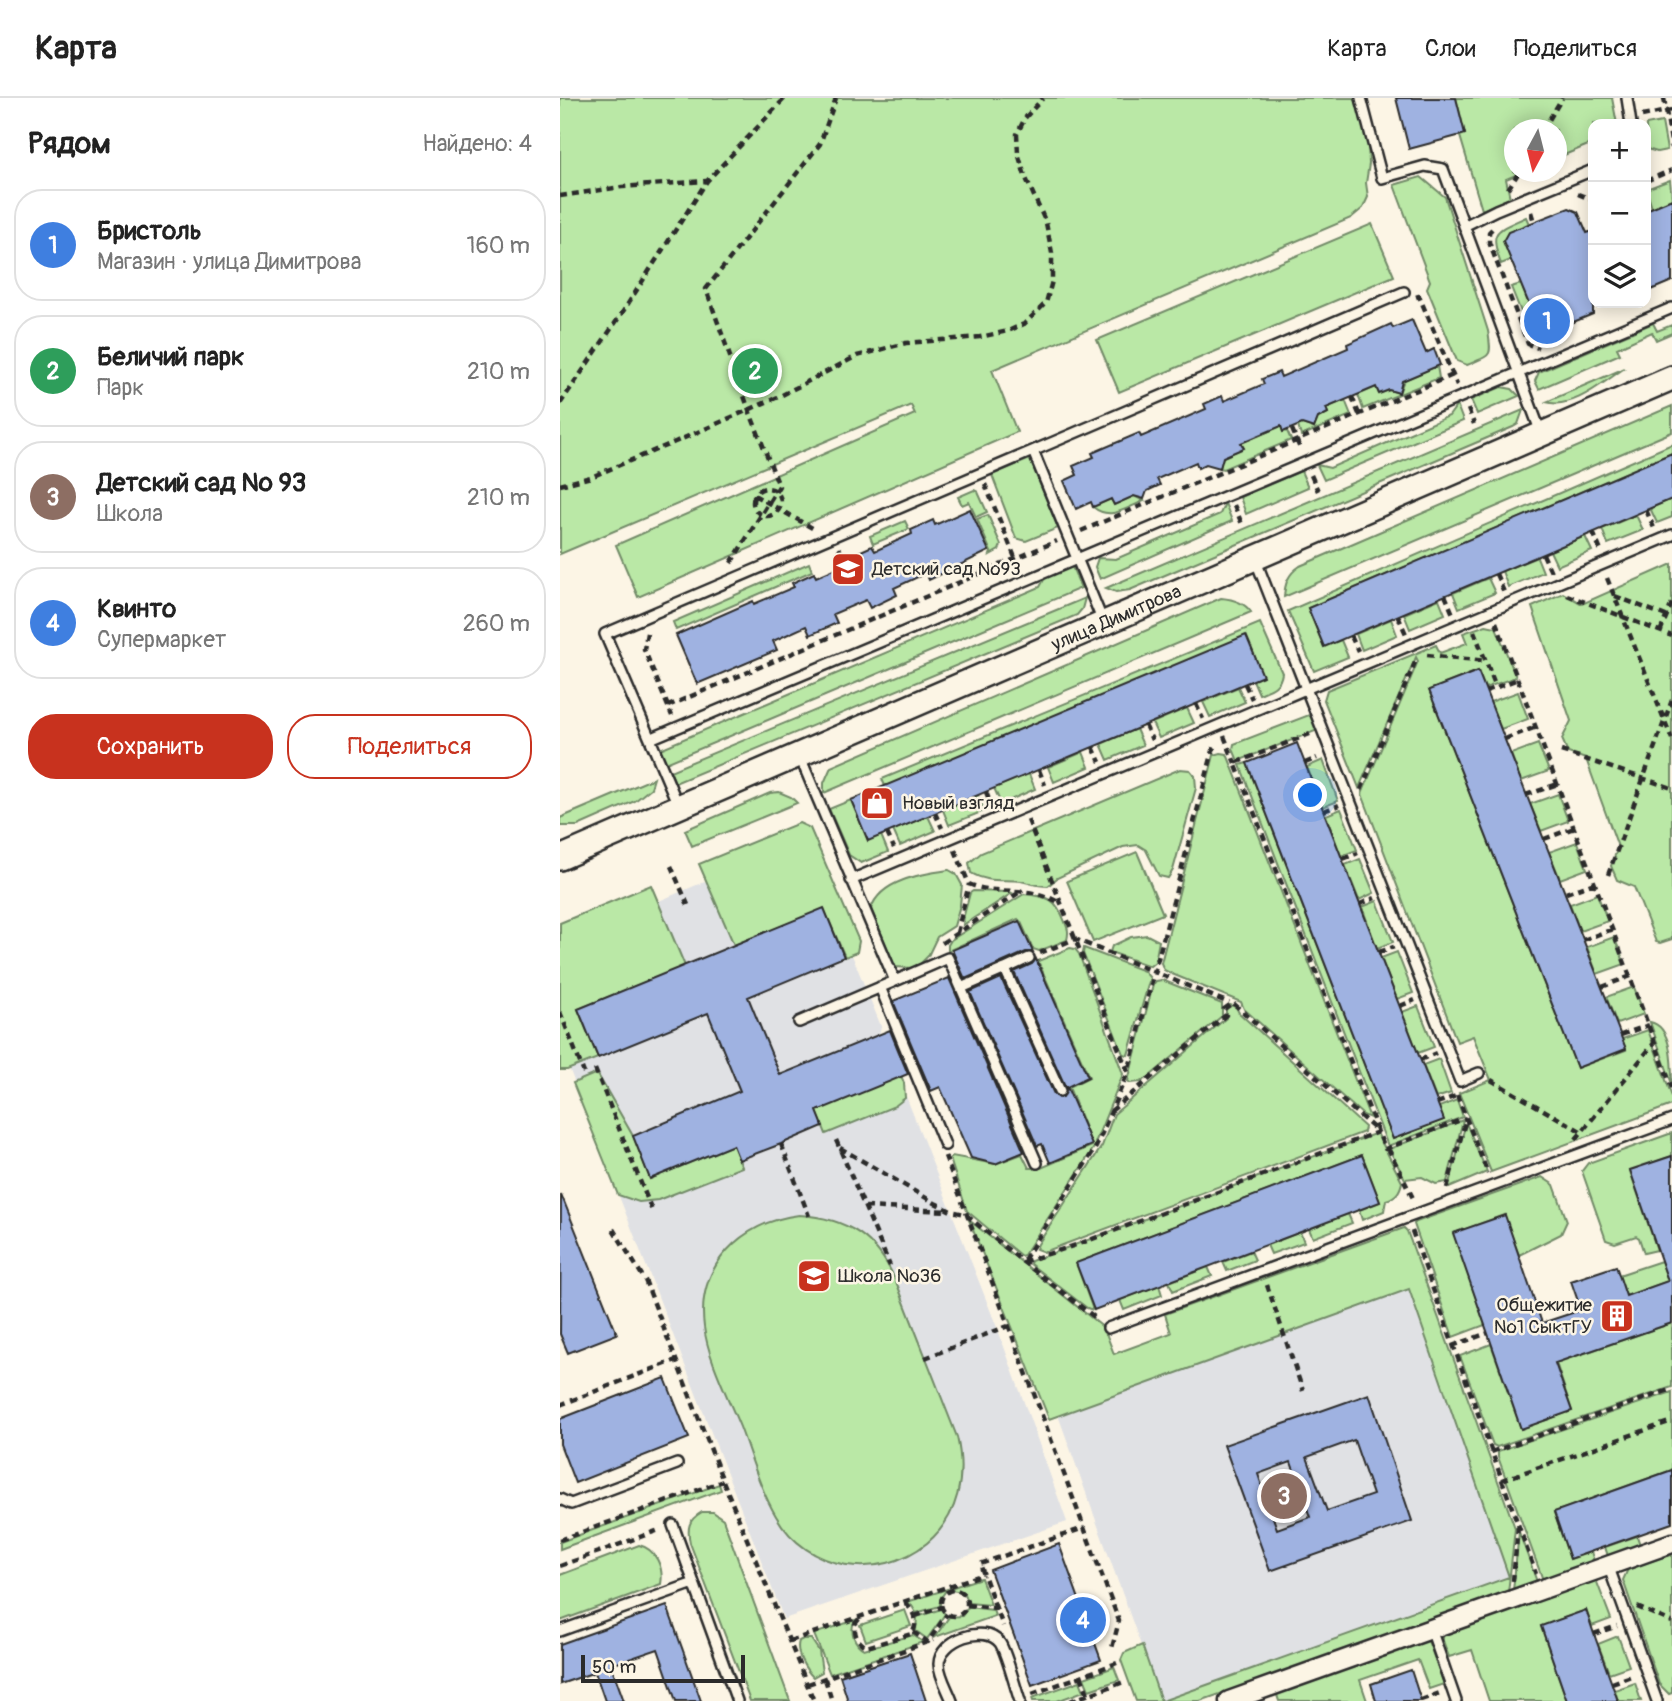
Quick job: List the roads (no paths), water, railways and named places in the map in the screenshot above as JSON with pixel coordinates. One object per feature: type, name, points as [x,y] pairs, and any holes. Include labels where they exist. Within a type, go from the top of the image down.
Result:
[{"type":"street","name":"улица Димитрова","points":[[560,858],[1672,378]]},
{"type":"street","points":[[1228,1701],[1262,1695],[1431,1629],[1672,1543]]},
{"type":"lane","points":[[1361,98],[1382,178],[1425,166],[1443,169],[1542,435]]},
{"type":"lane","points":[[1627,98],[1630,119]]},
{"type":"lane","points":[[1464,226],[1496,209],[1588,172]]},
{"type":"lane","points":[[679,807],[605,634],[716,586],[834,541],[1033,451],[1405,297]]},
{"type":"lane","points":[[650,739],[1672,309]]},
{"type":"lane","points":[[1033,451],[1104,624]]},
{"type":"lane","points":[[851,880],[947,836],[1023,808],[1492,611],[1603,560],[1672,535]]},
{"type":"lane","points":[[1255,558],[1460,1081],[1479,1073]]},
{"type":"lane","points":[[799,755],[895,981]]},
{"type":"lane","points":[[799,1022],[948,958],[1037,1163]]},
{"type":"lane","points":[[961,988],[1029,958]]},
{"type":"lane","points":[[1005,969],[1060,1091]]},
{"type":"lane","points":[[880,987],[945,1145]]},
{"type":"lane","points":[[1108,1328],[1672,1120]]},
{"type":"lane","points":[[560,1499],[571,1504],[677,1464]]},
{"type":"lane","points":[[673,1524],[737,1701]]},
{"type":"lane","points":[[1608,1565],[1657,1701]]},
{"type":"lane","points":[[560,1631],[694,1583]]},
{"type":"lane","points":[[1431,1629],[1457,1701]]},
{"type":"lane","points":[[951,1701],[939,1664],[942,1655],[953,1642],[977,1633],[990,1636],[999,1643],[1020,1701]]},
{"type":"place","name":"Бристоль","points":[[1547,321]]},
{"type":"place","name":"Беличий парк","points":[[755,371]]},
{"type":"place","name":"Детский сад №93","points":[[848,569]]},
{"type":"place","name":"Новый взгляд","points":[[877,803]]},
{"type":"place","name":"Школа №36","points":[[814,1276]]},
{"type":"place","name":"Общежитие №1 СыктГУ","points":[[1617,1316]]},
{"type":"place","name":"Детский сад № 93","points":[[1284,1496]]},
{"type":"place","name":"Квинто","points":[[1083,1620]]}]
